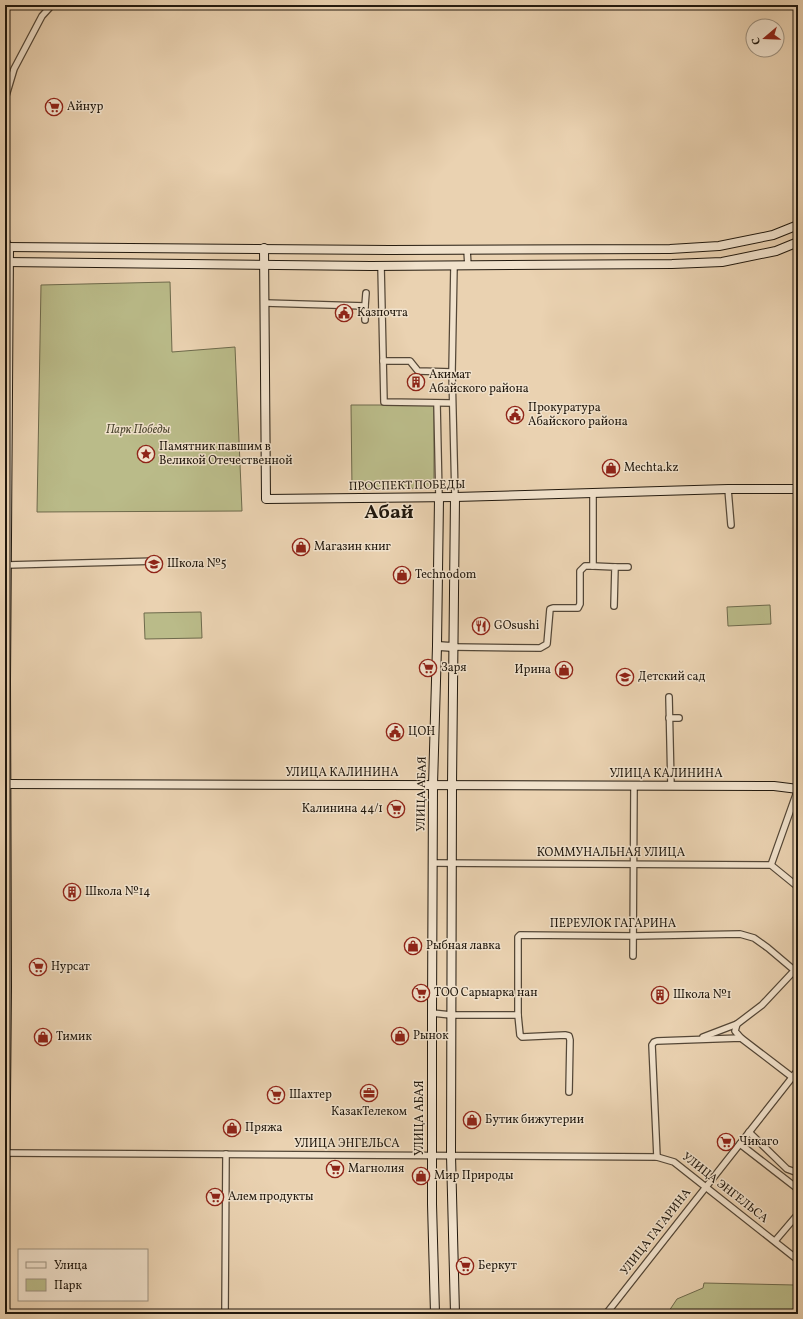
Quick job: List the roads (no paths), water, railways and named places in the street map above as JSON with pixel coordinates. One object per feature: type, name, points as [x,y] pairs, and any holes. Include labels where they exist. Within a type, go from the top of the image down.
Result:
[{"type":"street","points":[[5,99],[14,69],[42,16],[52,5]]},
{"type":"street","points":[[7,247],[390,250],[670,249],[720,246],[773,235],[798,225]]},
{"type":"street","points":[[5,238],[7,247],[7,987],[5,1210]]},
{"type":"street","points":[[7,262],[381,266],[672,264],[722,262],[776,250],[798,242]]},
{"type":"street","name":"ПРОСПЕКТ ПОБЕДЫ","points":[[264,248],[266,499],[439,498],[728,489],[798,489]]},
{"type":"street","points":[[670,249],[672,264]]},
{"type":"street","points":[[390,250],[387,255],[387,262],[390,266]]},
{"type":"street","points":[[467,250],[468,266]]},
{"type":"street","points":[[381,266],[384,402],[452,403]]},
{"type":"street","points":[[454,266],[452,403],[455,497],[452,785],[451,1155],[455,1314]]},
{"type":"street","points":[[365,320],[366,293]]},
{"type":"street","points":[[265,303],[365,306]]},
{"type":"street","points":[[383,361],[410,361],[418,371],[452,372]]},
{"type":"street","points":[[437,403],[439,498]]},
{"type":"street","points":[[728,489],[731,524]]},
{"type":"street","points":[[593,493],[593,566]]},
{"type":"street","name":"УЛИЦА АБАЯ","points":[[435,1314],[432,1204],[433,785],[439,498]]},
{"type":"street","points":[[7,565],[158,561]]},
{"type":"street","points":[[437,646],[540,648],[547,644],[550,609],[578,608],[580,604],[580,571],[585,566],[628,567]]},
{"type":"street","points":[[614,606],[615,567]]},
{"type":"street","points":[[669,697],[672,786]]},
{"type":"street","points":[[669,718],[679,718]]},
{"type":"street","name":"УЛИЦА КАЛИНИНА","points":[[6,785],[774,786],[798,789]]},
{"type":"street","points":[[633,956],[634,786]]},
{"type":"street","points":[[798,789],[771,865],[798,887]]},
{"type":"street","name":"КОММУНАЛЬНАЯ УЛИЦА","points":[[433,863],[771,865]]},
{"type":"street","name":"ПЕРЕУЛОК ГАГАРИНА","points":[[518,1015],[518,936],[740,934],[754,938],[794,970],[762,1005],[736,1024]]},
{"type":"street","points":[[432,1013],[451,1015],[518,1015],[520,1036],[569,1036],[570,1092]]},
{"type":"street","points":[[697,1038],[736,1024],[735,1031],[741,1038],[792,1077]]},
{"type":"street","points":[[657,1157],[652,1045],[654,1042],[657,1040],[697,1038],[741,1038]]},
{"type":"street","name":"УЛИЦА ГАГАРИНА","points":[[606,1314],[797,1072]]},
{"type":"street","points":[[749,1132],[787,1169],[798,1173]]},
{"type":"street","points":[[740,1144],[798,1189]]},
{"type":"street","name":"УЛИЦА ЭНГЕЛЬСА","points":[[5,1152],[657,1157],[674,1162],[798,1260]]},
{"type":"street","points":[[225,1314],[226,1154]]},
{"type":"street","points":[[775,1241],[798,1214]]},
{"type":"place","name":"Айнур","points":[[54,107]]},
{"type":"place","name":"Казпочта","points":[[344,313]]},
{"type":"place","name":"Акимат Абайского района","points":[[416,382]]},
{"type":"place","name":"Прокуратура Абайского района","points":[[515,415]]},
{"type":"place","name":"Памятник павшим в Великой Отечественной","points":[[146,454]]},
{"type":"place","name":"Mechta.kz","points":[[611,468]]},
{"type":"place","name":"Магазин книг","points":[[301,547]]},
{"type":"place","name":"Школа №5","points":[[154,564]]},
{"type":"place","name":"Technodom","points":[[402,575]]},
{"type":"place","name":"GOsushi","points":[[481,626]]},
{"type":"place","name":"Заря","points":[[428,668]]},
{"type":"place","name":"Ирина","points":[[564,670]]},
{"type":"place","name":"Детский сад","points":[[625,677]]},
{"type":"place","name":"ЦОН","points":[[395,732]]},
{"type":"place","name":"Калинина 44/1","points":[[396,809]]},
{"type":"place","name":"Школа №14","points":[[72,892]]},
{"type":"place","name":"Рыбная лавка","points":[[413,946]]},
{"type":"place","name":"Нурсат","points":[[38,967]]},
{"type":"place","name":"ТОО Сарыарка нан","points":[[421,993]]},
{"type":"place","name":"Школа №1","points":[[660,995]]},
{"type":"place","name":"Рынок","points":[[400,1036]]},
{"type":"place","name":"Тимик","points":[[43,1037]]},
{"type":"place","name":"КазакТелеком","points":[[369,1093]]},
{"type":"place","name":"Шахтер","points":[[276,1095]]},
{"type":"place","name":"Бутик бижутерии","points":[[472,1120]]},
{"type":"place","name":"Пряжа","points":[[232,1128]]},
{"type":"place","name":"Чикаго","points":[[726,1142]]},
{"type":"place","name":"Магнолия","points":[[335,1169]]},
{"type":"place","name":"Мир Природы","points":[[421,1176]]},
{"type":"place","name":"Алем продукты","points":[[215,1197]]},
{"type":"place","name":"Беркут","points":[[465,1266]]},
{"type":"district","name":"Абай","points":[[389,513]]},
{"type":"park label","name":"Парк Победы","points":[[138,430]]}]
